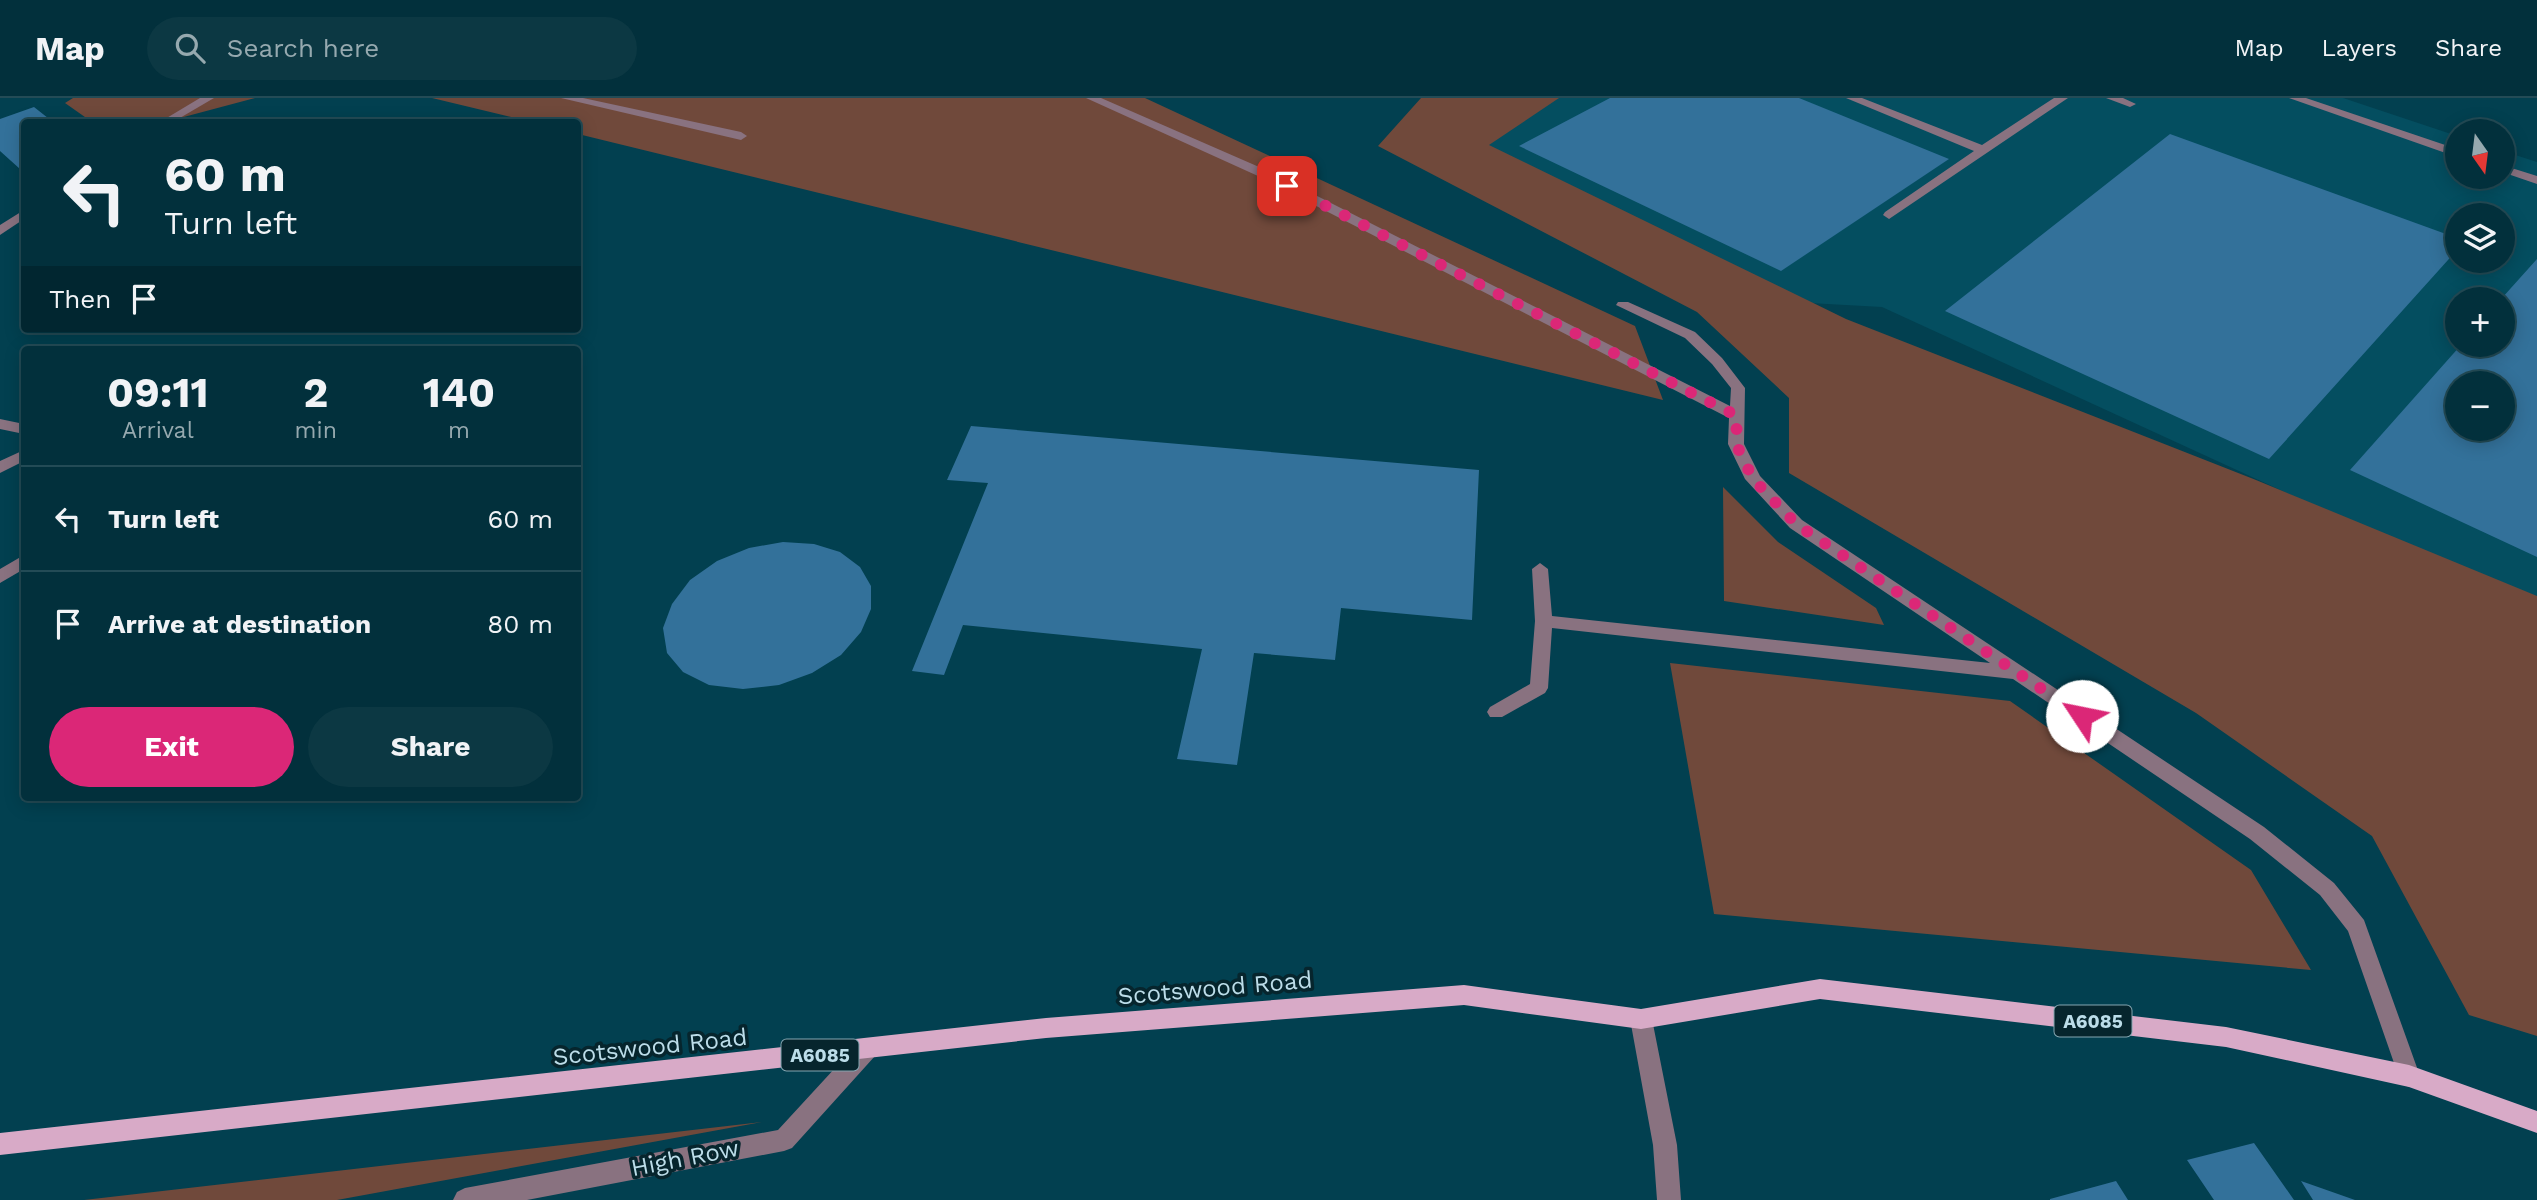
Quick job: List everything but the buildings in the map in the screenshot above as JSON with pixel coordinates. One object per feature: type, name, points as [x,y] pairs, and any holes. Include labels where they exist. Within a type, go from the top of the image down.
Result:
[{"type":"main road","name":"A6085","points":[[1641,1019],[1820,989],[2226,1037],[2409,1076],[2537,1122]]},
{"type":"main road","name":"Scotswood Road","points":[[0,1144],[1046,1028],[1464,995],[1641,1019]]},
{"type":"street","points":[[171,119],[208,98]]},
{"type":"street","points":[[567,98],[741,136]]},
{"type":"street","points":[[1092,98],[1262,173],[1737,416]]},
{"type":"street","points":[[1852,98],[1983,150]]},
{"type":"street","points":[[1889,215],[2062,98]]},
{"type":"street","points":[[2112,98],[2130,104]]},
{"type":"street","points":[[2295,98],[2445,149]]},
{"type":"street","points":[[2515,172],[2537,180]]},
{"type":"street","points":[[0,231],[21,216]]},
{"type":"street","points":[[1623,304],[1690,335],[1717,361],[1738,388],[1736,444],[1753,479],[1796,524],[2257,833],[2327,889],[2357,926],[2409,1076]]},
{"type":"street","points":[[0,424],[21,428]]},
{"type":"street","points":[[0,468],[21,457]]},
{"type":"street","points":[[0,577],[21,563]]},
{"type":"street","points":[[1496,712],[1539,688],[1544,621],[1540,569]]},
{"type":"street","points":[[1544,621],[2016,672]]},
{"type":"street","points":[[1641,1019],[1665,1145],[1669,1200]]},
{"type":"street","name":"High Row","points":[[465,1200],[785,1140],[867,1049]]},
{"type":"shaded area","points":[[73,98],[255,98],[176,119],[88,119],[65,103]]},
{"type":"shaded area","points":[[432,98],[1145,98],[1635,326],[1663,400],[581,135],[581,119],[520,119]]},
{"type":"shaded area","points":[[1421,98],[1559,98],[1489,145],[1846,319],[2256,480],[2537,596],[2537,1036],[2469,1015],[2372,836],[2196,713],[1789,473],[1789,398],[1697,312],[1378,146]]},
{"type":"shaded area","points":[[1514,98],[2343,98],[2445,132],[2445,189],[2515,189],[2515,155],[2537,162],[2537,608],[1882,307],[1791,302],[1470,146]]},
{"type":"shaded area","points":[[1723,487],[1778,542],[1876,608],[1884,625],[1724,601]]},
{"type":"shaded area","points":[[1670,663],[2010,701],[2251,870],[2311,970],[1714,914]]},
{"type":"shaded area","points":[[762,1122],[337,1200],[84,1200]]},
{"type":"route","points":[[1287,186],[1737,416],[1736,444],[1753,479],[1796,524],[2082,716]]}]
